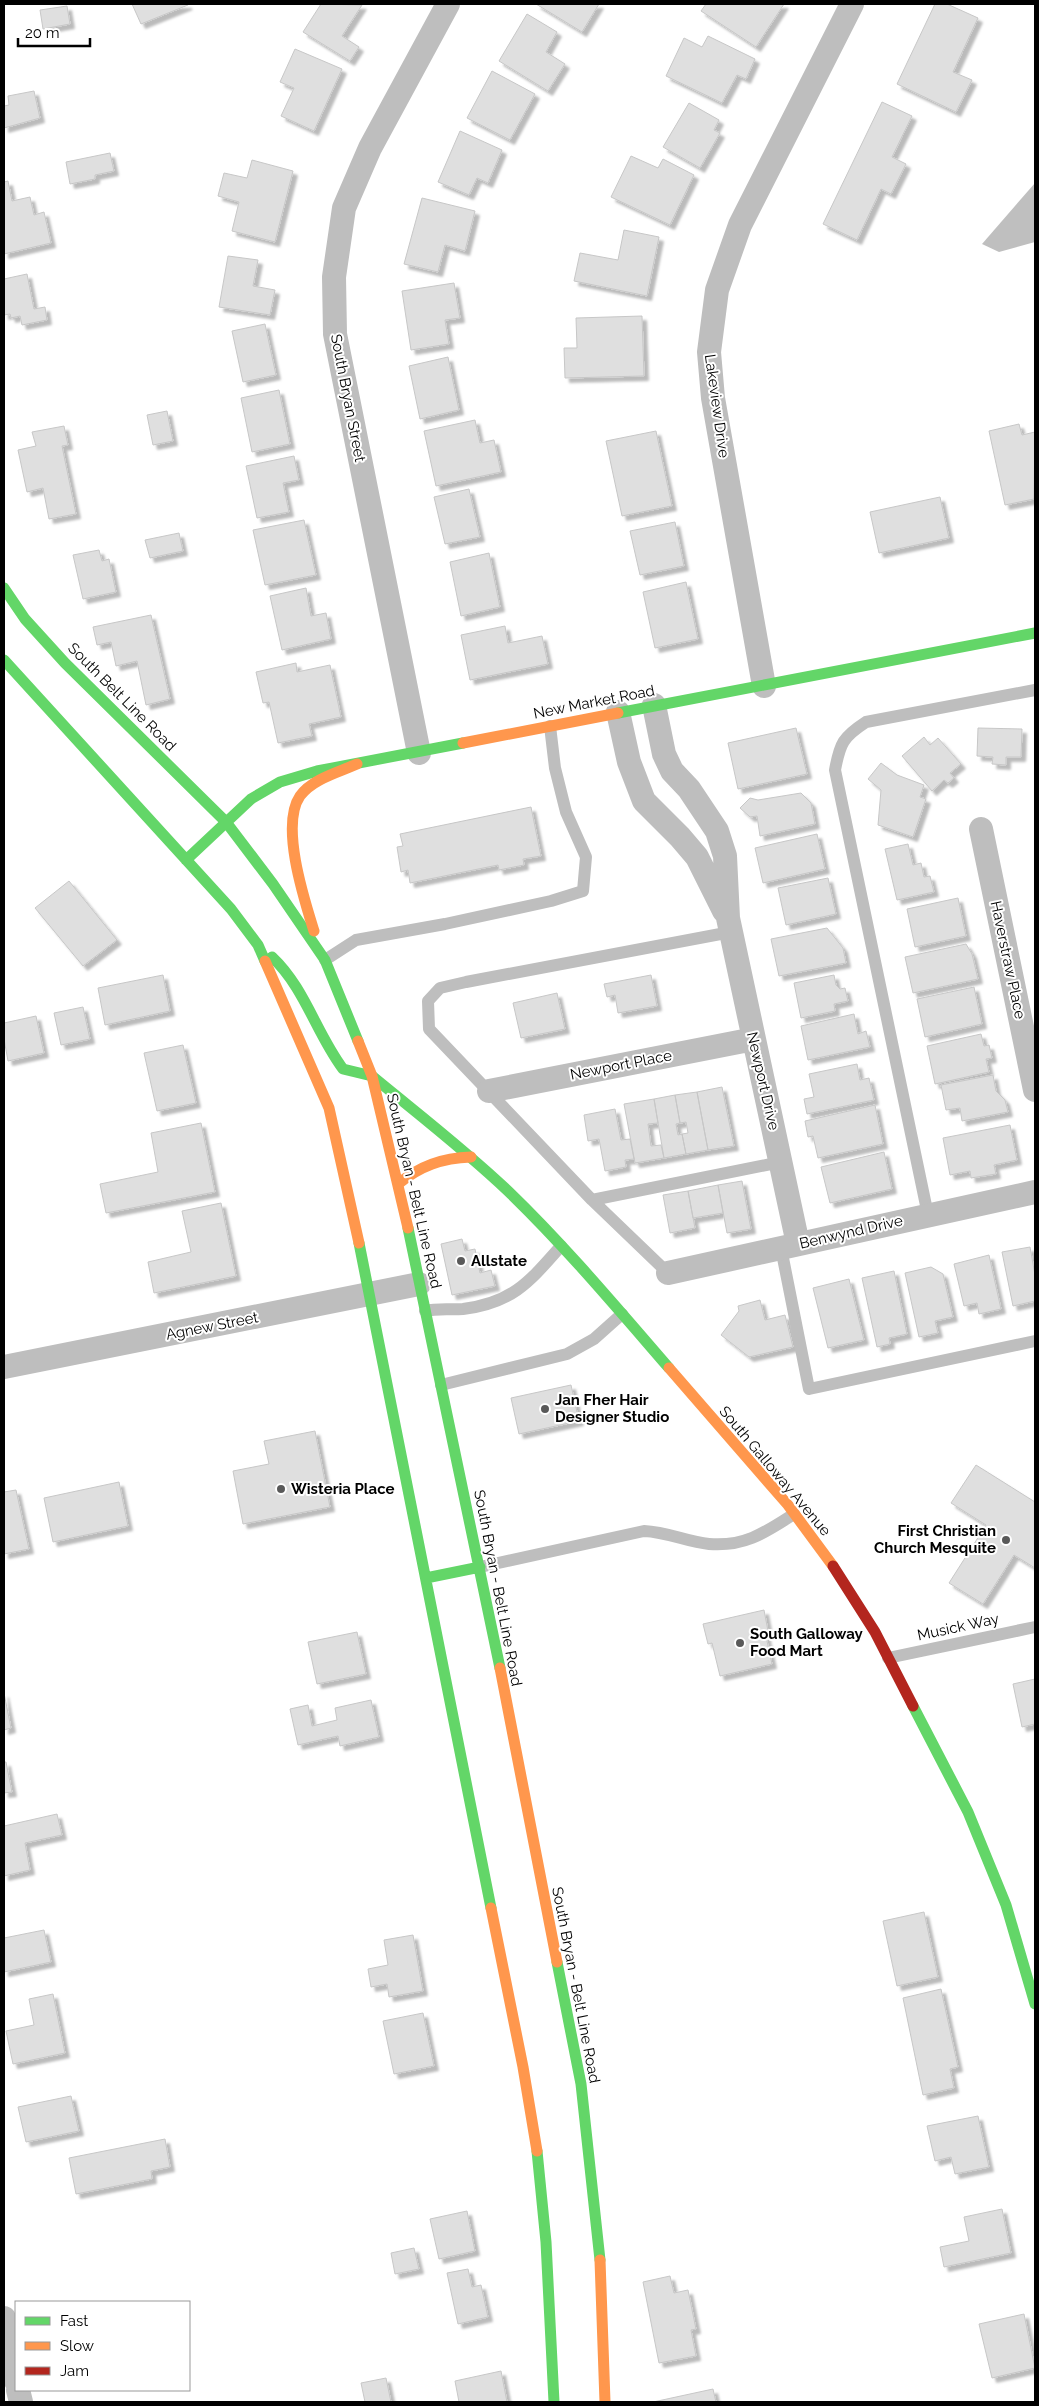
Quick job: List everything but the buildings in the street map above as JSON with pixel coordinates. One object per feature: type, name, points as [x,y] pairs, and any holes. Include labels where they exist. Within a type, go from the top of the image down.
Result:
[{"type":"main road","name":"South Belt Line Road","points":[[4,588],[25,619],[65,663],[226,822]]},
{"type":"main road","name":"New Market Road","points":[[186,860],[251,799],[280,782],[316,771],[418,753],[618,712],[764,686],[1035,633]]},
{"type":"main road","points":[[4,660],[49,712],[231,910],[258,944],[285,968],[303,995],[326,1046],[343,1069],[372,1076]]},
{"type":"main road","points":[[324,960],[310,917],[299,869],[293,815],[299,797],[309,787],[357,764]]},
{"type":"main road","name":"South Bryan - Belt Line Road","points":[[226,822],[302,924],[324,960],[340,993],[372,1076],[398,1184],[480,1567],[581,2084],[600,2251],[605,2402]]},
{"type":"main road","points":[[258,944],[330,1108],[369,1294],[535,2137],[544,2218],[549,2354],[554,2402]]},
{"type":"main road","name":"South Galloway Avenue","points":[[372,1076],[471,1157],[561,1246],[794,1514],[835,1569],[875,1632],[968,1812],[1006,1905],[1035,2004]]},
{"type":"main road","points":[[398,1184],[419,1168],[436,1161],[453,1157],[471,1157]]},
{"type":"main road","points":[[426,1578],[480,1567]]},
{"type":"street","name":"South Bryan Street","points":[[418,753],[335,334],[334,277],[344,208],[370,148],[448,4]]},
{"type":"street","name":"Lakeview Drive","points":[[764,686],[713,398],[710,344],[717,290],[740,225],[852,4]]},
{"type":"street","name":"Newport Drive","points":[[654,705],[664,754],[672,771],[689,789],[717,830],[725,856],[729,925],[781,1162],[790,1246]]},
{"type":"street","name":"Newport Drive","points":[[618,712],[629,762],[644,801],[697,857],[729,925]]},
{"type":"street","name":"Haverstraw Place","points":[[981,829],[1035,1090]]},
{"type":"street","name":"Newport Place","points":[[489,1092],[754,1039]]},
{"type":"street","name":"Benwynd Drive","points":[[668,1273],[1035,1192]]},
{"type":"street","name":"Agnew Street","points":[[4,1367],[419,1284]]},
{"type":"street","points":[[4,2318],[15,2376]]},
{"type":"lane","points":[[928,1215],[835,770],[839,747],[848,734],[866,722],[1035,690]]},
{"type":"lane","points":[[324,960],[356,940],[483,916],[551,901],[583,891],[586,857],[566,812],[556,768],[550,726]]},
{"type":"lane","points":[[668,1273],[592,1200],[429,1029],[428,1001],[440,988],[729,925]]},
{"type":"lane","points":[[592,1200],[781,1162]]},
{"type":"lane","points":[[425,1311],[442,1308],[462,1309],[502,1300],[530,1280],[561,1246]]},
{"type":"lane","points":[[790,1246],[809,1390],[1035,1341]]},
{"type":"lane","points":[[441,1385],[566,1354],[594,1339],[622,1314]]},
{"type":"lane","points":[[480,1567],[644,1531],[664,1532],[708,1544],[737,1543],[757,1538],[794,1514]]},
{"type":"lane","name":"Musick Way","points":[[888,1658],[1035,1627]]},
{"type":"shaded area","points":[[1035,183],[1035,242],[999,252],[982,244]]},
{"type":"traffic: fast","points":[[4,588],[25,619],[65,663],[226,822],[273,884],[325,960],[358,1041]]},
{"type":"traffic: fast","points":[[618,713],[1035,633]]},
{"type":"traffic: fast","points":[[4,660],[231,909],[258,945],[265,961]]},
{"type":"traffic: fast","points":[[186,860],[251,799],[280,782],[317,771],[463,743]]},
{"type":"traffic: fast","points":[[272,957],[283,969],[302,997],[325,1041],[343,1069],[372,1076]]},
{"type":"traffic: fast","points":[[372,1076],[508,1191],[570,1255],[669,1368]]},
{"type":"traffic: fast","points":[[408,1228],[500,1668]]},
{"type":"traffic: fast","points":[[359,1243],[491,1908]]},
{"type":"traffic: fast","points":[[426,1578],[480,1567]]},
{"type":"traffic: fast","points":[[913,1706],[968,1812],[1006,1905],[1035,2004]]},
{"type":"traffic: fast","points":[[557,1962],[581,2084],[600,2260]]},
{"type":"traffic: fast","points":[[537,2151],[546,2242],[554,2402]]},
{"type":"traffic: slow","points":[[463,743],[618,713]]},
{"type":"traffic: slow","points":[[314,931],[296,862],[292,825],[294,809],[300,796],[311,785],[357,764]]},
{"type":"traffic: slow","points":[[265,961],[329,1108],[359,1243]]},
{"type":"traffic: slow","points":[[358,1041],[372,1076],[408,1228]]},
{"type":"traffic: slow","points":[[398,1184],[415,1172],[432,1164],[450,1159],[471,1157]]},
{"type":"traffic: slow","points":[[669,1368],[788,1505],[833,1566]]},
{"type":"traffic: slow","points":[[500,1668],[557,1962]]},
{"type":"traffic: slow","points":[[491,1908],[523,2067],[537,2151]]},
{"type":"traffic: slow","points":[[600,2260],[605,2402]]},
{"type":"traffic: jam","points":[[833,1566],[875,1632],[913,1706]]},
{"type":"place","name":"Allstate","points":[[461,1261]]},
{"type":"place","name":"Jan Fher Hair Designer Studio","points":[[545,1409]]},
{"type":"place","name":"Wisteria Place","points":[[281,1489]]},
{"type":"place","name":"First Christian Church Mesquite","points":[[1006,1540]]},
{"type":"place","name":"South Galloway Food Mart","points":[[740,1643]]}]
